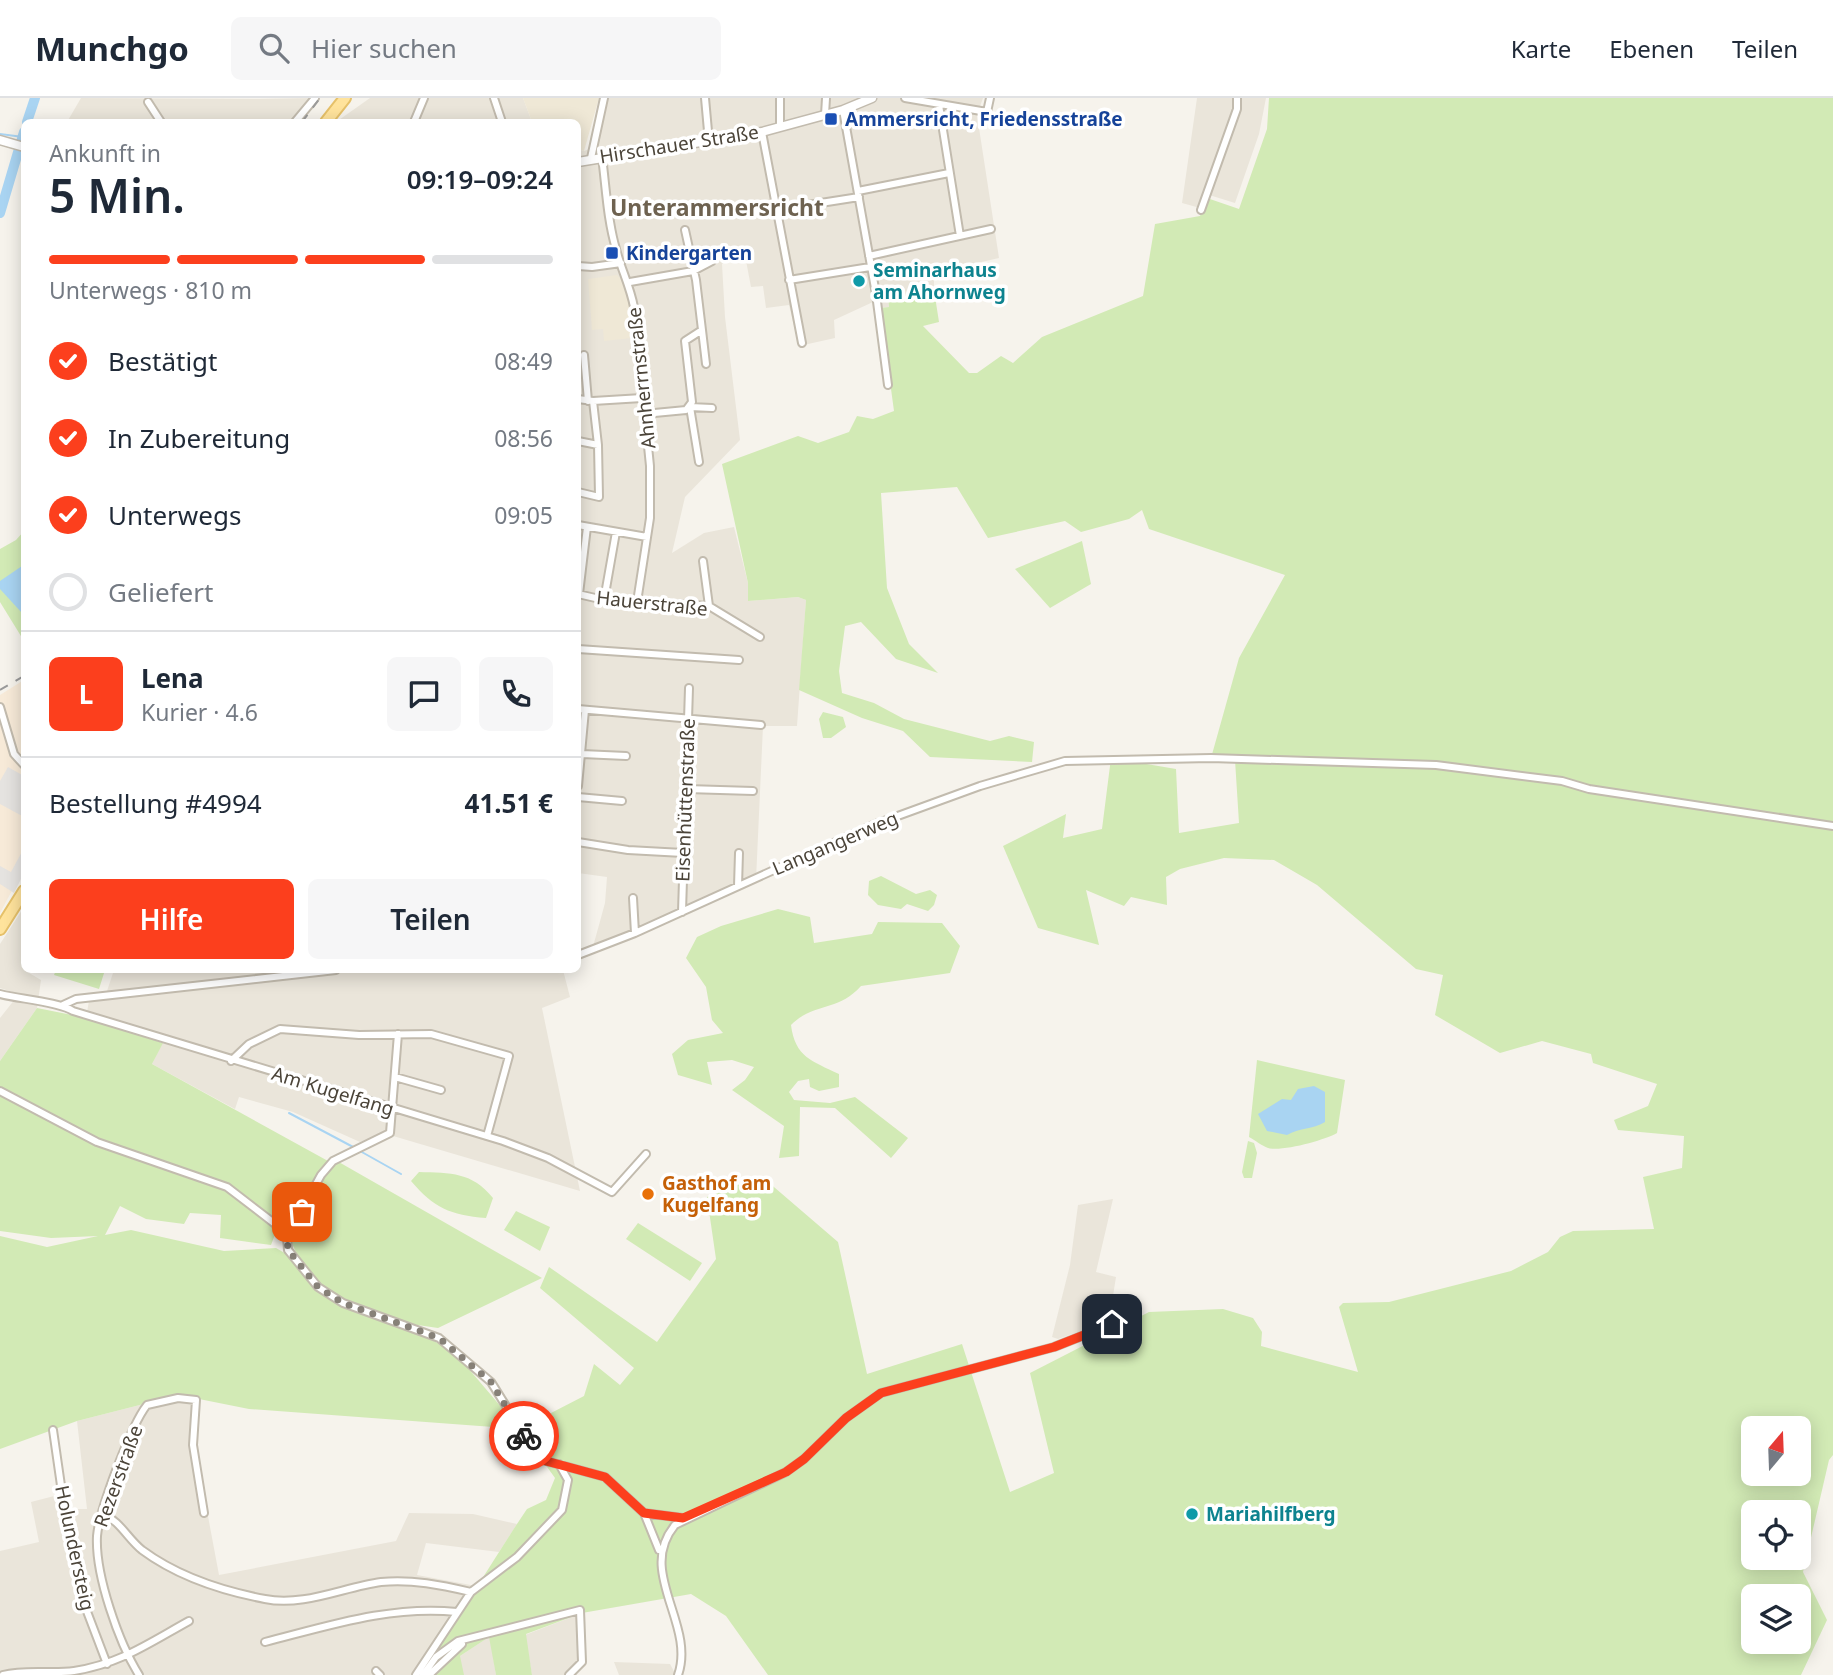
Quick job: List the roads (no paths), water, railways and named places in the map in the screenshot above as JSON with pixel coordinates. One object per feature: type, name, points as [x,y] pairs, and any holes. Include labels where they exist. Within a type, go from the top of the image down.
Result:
[{"type":"main road","points":[[328,119],[345,98]]},
{"type":"main road","points":[[0,929],[21,896]]},
{"type":"street","points":[[298,119],[315,98]]},
{"type":"street","points":[[415,119],[424,98]]},
{"type":"street","points":[[494,98],[501,119]]},
{"type":"street","points":[[591,158],[604,98]]},
{"type":"street","points":[[705,98],[709,142]]},
{"type":"street","name":"Hirschauer Straße","points":[[780,98],[780,127]]},
{"type":"street","points":[[825,115],[826,98]]},
{"type":"street","name":"Hirschauer Straße","points":[[581,161],[762,132],[843,110],[872,98]]},
{"type":"street","points":[[905,98],[987,112],[990,98]]},
{"type":"street","points":[[1201,211],[1237,109],[1237,98]]},
{"type":"street","points":[[148,102],[159,119]]},
{"type":"street","points":[[939,105],[960,236]]},
{"type":"street","points":[[843,110],[888,385]]},
{"type":"street","points":[[762,132],[802,343]]},
{"type":"street","points":[[4,141],[21,146]]},
{"type":"street","name":"Ahnherrnstraße","points":[[602,157],[610,225],[630,282],[650,466],[647,537],[637,602]]},
{"type":"street","points":[[776,210],[949,173]]},
{"type":"street","points":[[869,256],[991,229]]},
{"type":"street","points":[[685,230],[706,364]]},
{"type":"street","points":[[630,282],[693,271],[712,261]]},
{"type":"street","points":[[581,265],[592,267],[621,262]]},
{"type":"street","points":[[789,280],[870,267]]},
{"type":"street","points":[[699,462],[690,407],[685,341],[702,330]]},
{"type":"street","points":[[581,493],[599,497],[598,445],[584,355]]},
{"type":"street","points":[[581,400],[642,398]]},
{"type":"street","points":[[644,414],[690,407],[712,408]]},
{"type":"street","points":[[581,442],[598,445]]},
{"type":"street","points":[[581,526],[647,537]]},
{"type":"street","points":[[581,572],[587,527]]},
{"type":"street","points":[[604,600],[617,531]]},
{"type":"street","points":[[702,561],[709,606]]},
{"type":"street","name":"Hauerstraße","points":[[581,595],[604,600],[709,606],[760,637]]},
{"type":"street","points":[[581,649],[739,660]]},
{"type":"street","name":"Eisenhüttenstraße","points":[[681,912],[687,789],[688,688]]},
{"type":"street","points":[[0,707],[14,754],[21,762]]},
{"type":"street","points":[[581,762],[581,710],[761,725]]},
{"type":"street","points":[[582,754],[626,757]]},
{"type":"street","name":"Langangerweg","points":[[581,954],[635,933],[873,825],[933,802],[1065,761],[1288,759],[1436,765],[1562,781],[1599,791],[1833,826]]},
{"type":"street","points":[[687,789],[753,791]]},
{"type":"street","points":[[581,797],[622,801]]},
{"type":"street","points":[[581,842],[628,850],[683,853]]},
{"type":"street","points":[[738,886],[739,853]]},
{"type":"street","points":[[633,898],[635,933]]},
{"type":"street","points":[[63,1004],[76,999],[287,973]]},
{"type":"street","name":"Am Kugelfang","points":[[0,993],[38,1004],[63,1004],[73,1011],[231,1061],[487,1136],[548,1157],[611,1192],[646,1154]]},
{"type":"street","points":[[231,1061],[248,1044],[280,1029],[359,1035],[431,1034],[509,1056],[487,1136]]},
{"type":"street","points":[[398,1034],[394,1110],[390,1133],[333,1161],[321,1175],[287,1237],[288,1250],[318,1287],[343,1303],[439,1338],[491,1382],[532,1448],[546,1461],[605,1477],[644,1513],[660,1552],[666,1591],[682,1646],[678,1675]]},
{"type":"street","points":[[395,1077],[441,1090]]},
{"type":"street","points":[[0,1091],[97,1142],[227,1187],[287,1237]]},
{"type":"street","points":[[660,1552],[666,1536],[683,1518],[786,1472],[804,1459],[846,1418],[881,1393],[1054,1347],[1112,1324]]},
{"type":"street","name":"Rezerstraße","points":[[139,1675],[128,1657],[100,1568],[97,1535],[124,1451],[147,1405],[178,1398],[196,1400],[194,1445],[204,1513]]},
{"type":"street","name":"Holundersteig","points":[[53,1430],[68,1534],[83,1601],[107,1664]]},
{"type":"street","points":[[416,1675],[471,1592],[517,1557],[562,1510],[568,1480],[559,1464]]},
{"type":"street","points":[[568,1480],[587,1472]]},
{"type":"street","points":[[644,1513],[683,1518]]},
{"type":"street","points":[[103,1514],[111,1517],[139,1547],[180,1574],[267,1600],[289,1601],[382,1582],[427,1582],[471,1592]]},
{"type":"street","points":[[265,1642],[384,1613],[430,1609],[457,1612]]},
{"type":"street","points":[[423,1675],[436,1657],[458,1641],[580,1610],[582,1662],[569,1675]]},
{"type":"street","points":[[3,1675],[73,1671],[107,1664],[128,1657],[189,1621]]},
{"type":"street","points":[[429,1675],[472,1636]]},
{"type":"water","points":[[21,567],[21,612],[0,589],[0,581]]},
{"type":"water","points":[[1314,1086],[1325,1092],[1325,1122],[1287,1135],[1267,1131],[1258,1114],[1282,1099],[1291,1100],[1298,1089]]},
{"type":"waterway","points":[[28,119],[35,98]]},
{"type":"waterway","points":[[0,134],[21,137]]},
{"type":"waterway","points":[[0,213],[21,142]]},
{"type":"waterway","points":[[289,1113],[355,1148]]},
{"type":"waterway","points":[[360,1151],[401,1174]]},
{"type":"railway","points":[[304,119],[320,98]]},
{"type":"railway","points":[[0,690],[21,678]]},
{"type":"place","name":"Ammersricht, Friedensstraße","points":[[831,119]]},
{"type":"place","name":"Kindergarten","points":[[612,253]]},
{"type":"place","name":"Seminarhaus am Ahornweg","points":[[859,281]]},
{"type":"place","name":"Gasthof am Kugelfang","points":[[648,1194]]},
{"type":"place","name":"Mariahilfberg","points":[[1192,1514]]},
{"type":"district","name":"Unterammersricht","points":[[717,207]]}]
